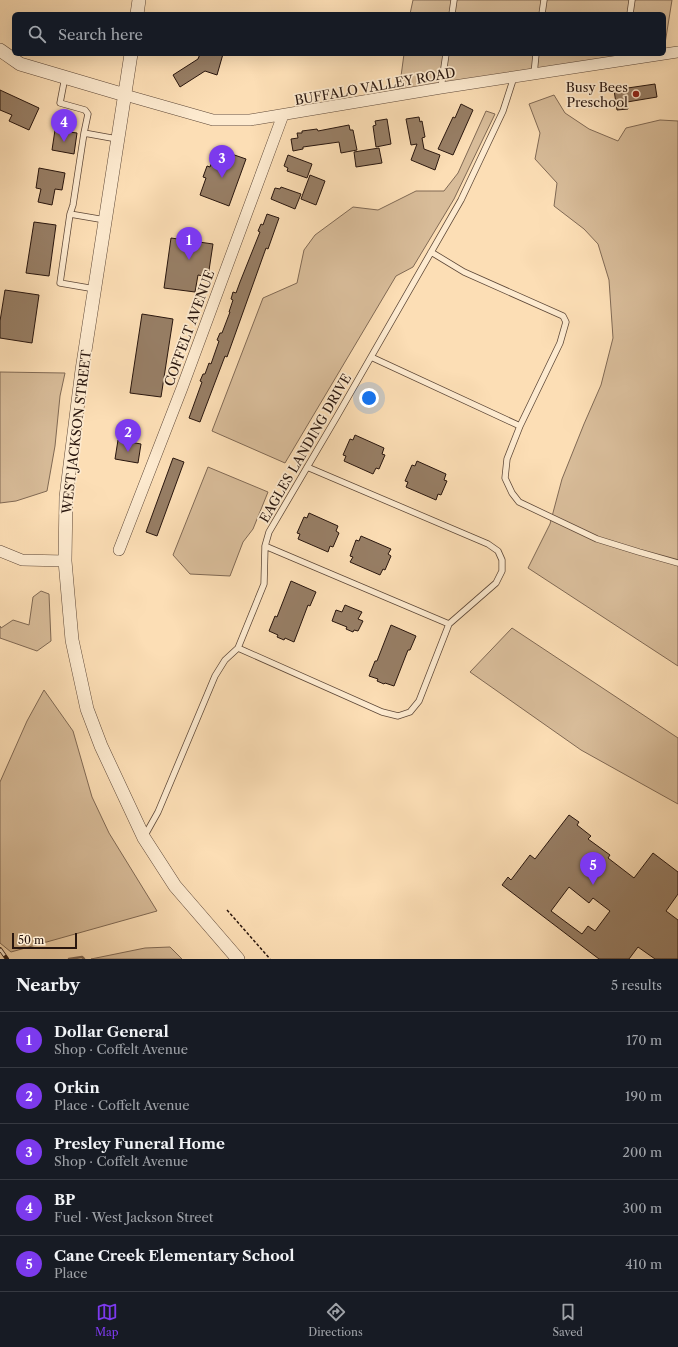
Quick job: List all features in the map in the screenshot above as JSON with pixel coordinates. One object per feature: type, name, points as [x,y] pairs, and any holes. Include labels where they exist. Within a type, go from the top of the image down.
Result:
[{"type":"street","points":[[137,12],[139,0]]},
{"type":"street","points":[[0,50],[20,64],[126,95]]},
{"type":"street","name":"BUFFALO VALLEY ROAD","points":[[666,53],[678,52]]},
{"type":"street","name":"WEST JACKSON STREET","points":[[131,56],[126,95],[82,370],[66,497],[65,561],[72,640],[87,709],[101,746],[144,838],[175,886],[238,959]]},
{"type":"street","name":"BUFFALO VALLEY ROAD","points":[[126,95],[213,120],[250,120],[534,74],[635,56]]},
{"type":"street","name":"COFFELT AVENUE","points":[[119,550],[182,388],[283,115]]},
{"type":"street","points":[[0,552],[22,560],[65,561]]},
{"type":"lane","points":[[452,12],[454,0]]},
{"type":"lane","points":[[542,12],[544,0]]},
{"type":"lane","points":[[630,12],[632,0]]},
{"type":"lane","points":[[441,88],[446,56]]},
{"type":"lane","points":[[534,74],[536,56]]},
{"type":"lane","points":[[65,77],[60,103],[85,110],[88,114],[73,205],[70,214],[60,283],[95,289]]},
{"type":"lane","name":"EAGLES LANDING DRIVE","points":[[144,838],[158,812],[215,676],[225,660],[238,648],[264,584],[266,546],[269,532],[464,193],[503,111],[514,77]]},
{"type":"lane","points":[[84,133],[119,139]]},
{"type":"lane","points":[[70,214],[106,221]]},
{"type":"lane","points":[[431,252],[464,272],[563,316],[566,322],[560,344],[520,426],[507,459],[505,478],[512,493],[519,502],[597,539],[678,563]]},
{"type":"lane","points":[[371,357],[520,426]]},
{"type":"lane","points":[[238,648],[382,712],[398,716],[410,712],[419,701],[449,624],[496,583],[502,571],[502,560],[498,551],[488,544],[307,467]]},
{"type":"lane","points":[[266,546],[449,624]]},
{"type":"path","points":[[227,910],[270,959]]},
{"type":"shaded area","points":[[413,0],[672,0],[666,38],[666,12],[410,12]]},
{"type":"shaded area","points":[[404,56],[624,56],[399,91]]},
{"type":"shaded area","points":[[554,95],[565,113],[589,129],[618,141],[626,128],[660,120],[678,121],[678,666],[528,568],[550,524],[562,479],[601,385],[613,338],[609,280],[598,244],[584,229],[554,206],[557,183],[535,159],[540,133],[529,104]]},
{"type":"shaded area","points":[[486,111],[495,114],[454,199],[413,267],[396,276],[285,463],[212,431],[263,298],[297,283],[304,250],[315,235],[353,207],[378,210],[416,191],[444,191],[458,173]]},
{"type":"shaded area","points":[[0,372],[65,373],[60,396],[55,446],[47,491],[16,501],[0,503]]},
{"type":"shaded area","points":[[208,467],[268,492],[253,529],[243,542],[230,576],[190,574],[173,555]]},
{"type":"shaded area","points":[[41,591],[49,594],[51,641],[37,651],[0,638],[0,626],[1,628],[13,620],[29,625],[33,597]]},
{"type":"shaded area","points":[[512,628],[678,738],[678,804],[581,750],[470,672]]},
{"type":"shaded area","points":[[44,690],[73,731],[92,797],[109,833],[157,911],[11,952],[0,943],[0,782],[27,721]]},
{"type":"shaded area","points":[[170,947],[182,959],[91,959],[145,948]]},
{"type":"building","points":[[199,56],[222,56],[217,75],[205,71],[180,87],[173,75],[198,59]]},
{"type":"building","name":"Busy Bees Preschool","points":[[655,84],[657,97],[627,102],[628,109],[617,110],[614,90]]},
{"type":"building","points":[[0,90],[39,108],[29,130],[9,121],[12,115],[0,110]]},
{"type":"building","points":[[461,104],[473,110],[453,155],[438,149],[453,117],[455,118]]},
{"type":"building","points":[[419,117],[420,122],[422,121],[425,137],[422,138],[424,149],[440,155],[435,170],[411,160],[417,144],[411,145],[406,119]]},
{"type":"building","points":[[387,119],[391,144],[376,147],[373,126],[376,125],[375,121]]},
{"type":"building","points":[[349,125],[350,130],[353,130],[357,150],[341,153],[339,142],[303,147],[303,149],[293,151],[291,139],[298,138],[297,133],[317,129],[318,131]]},
{"type":"building","points":[[55,130],[77,133],[74,154],[52,150]]},
{"type":"building","points":[[379,148],[382,163],[356,167],[354,152]]},
{"type":"building","points":[[217,149],[246,159],[229,206],[200,195],[206,178],[203,177],[207,166],[210,167]]},
{"type":"building","points":[[288,155],[312,164],[307,178],[287,171],[288,168],[284,166]]},
{"type":"building","points":[[39,168],[65,173],[62,190],[55,189],[52,205],[38,202],[41,189],[36,188]]},
{"type":"building","points":[[310,175],[325,181],[316,205],[301,199]]},
{"type":"building","points":[[281,187],[301,194],[295,209],[271,199],[275,188],[280,189]]},
{"type":"building","points":[[267,214],[279,218],[268,249],[266,248],[227,357],[225,356],[200,422],[189,418],[202,382],[200,381],[203,374],[205,374],[209,363],[211,364],[219,341],[217,340],[220,333],[222,333],[230,312],[233,292],[236,293],[260,232],[258,231],[261,224],[263,225]]},
{"type":"building","points":[[34,222],[56,225],[49,276],[26,273]]},
{"type":"building","points":[[171,238],[213,244],[208,277],[198,275],[195,292],[164,288]]},
{"type":"building","points":[[5,290],[39,295],[32,343],[0,338],[0,321]]},
{"type":"building","points":[[142,314],[173,319],[161,397],[130,393]]},
{"type":"building","points":[[355,435],[384,448],[382,454],[385,455],[379,469],[376,468],[373,474],[344,461],[346,456],[343,455],[350,439],[353,440]]},
{"type":"building","points":[[118,440],[141,444],[138,463],[115,459]]},
{"type":"building","points":[[173,458],[184,462],[157,536],[146,532]]},
{"type":"building","points":[[417,461],[446,474],[444,480],[447,481],[441,495],[438,494],[436,500],[406,487],[408,482],[405,481],[412,465],[415,466]]},
{"type":"building","points":[[309,513],[338,526],[336,531],[339,533],[333,547],[330,546],[328,552],[298,539],[300,534],[297,533],[304,517],[307,518]]},
{"type":"building","points":[[361,536],[391,549],[388,554],[391,556],[385,570],[383,569],[380,575],[350,562],[353,557],[350,556],[356,540],[359,541]]},
{"type":"building","points":[[291,581],[316,592],[310,606],[308,605],[294,642],[285,638],[284,640],[277,637],[278,635],[269,631],[275,616],[277,617]]},
{"type":"building","points":[[345,605],[362,612],[358,619],[363,621],[358,631],[354,630],[353,632],[346,629],[347,627],[332,621],[336,610],[342,612]]},
{"type":"building","points":[[391,625],[416,636],[410,650],[408,650],[394,686],[384,684],[377,681],[378,679],[369,676],[375,661],[377,661]]},
{"type":"building","points":[[569,815],[579,822],[577,825],[591,836],[588,839],[610,855],[608,858],[634,878],[653,853],[678,872],[678,894],[666,911],[678,920],[678,959],[655,959],[638,947],[629,959],[599,959],[502,885],[508,877],[511,880],[530,855],[535,859]],"holes":[[[569,887],[589,903],[593,898],[610,911],[595,931],[588,926],[582,934],[551,911]]]},
{"type":"waterway","points":[[69,959],[82,957],[84,959]]},
{"type":"railway","points":[[0,949],[7,959]]},
{"type":"place","name":"Busy Bees Preschool","points":[[636,94]]},
{"type":"place","name":"BP","points":[[64,142]]},
{"type":"place","name":"Presley Funeral Home","points":[[222,178]]},
{"type":"place","name":"Dollar General","points":[[189,260]]},
{"type":"place","name":"Orkin","points":[[128,452]]},
{"type":"place","name":"Cane Creek Elementary School","points":[[593,885]]}]
